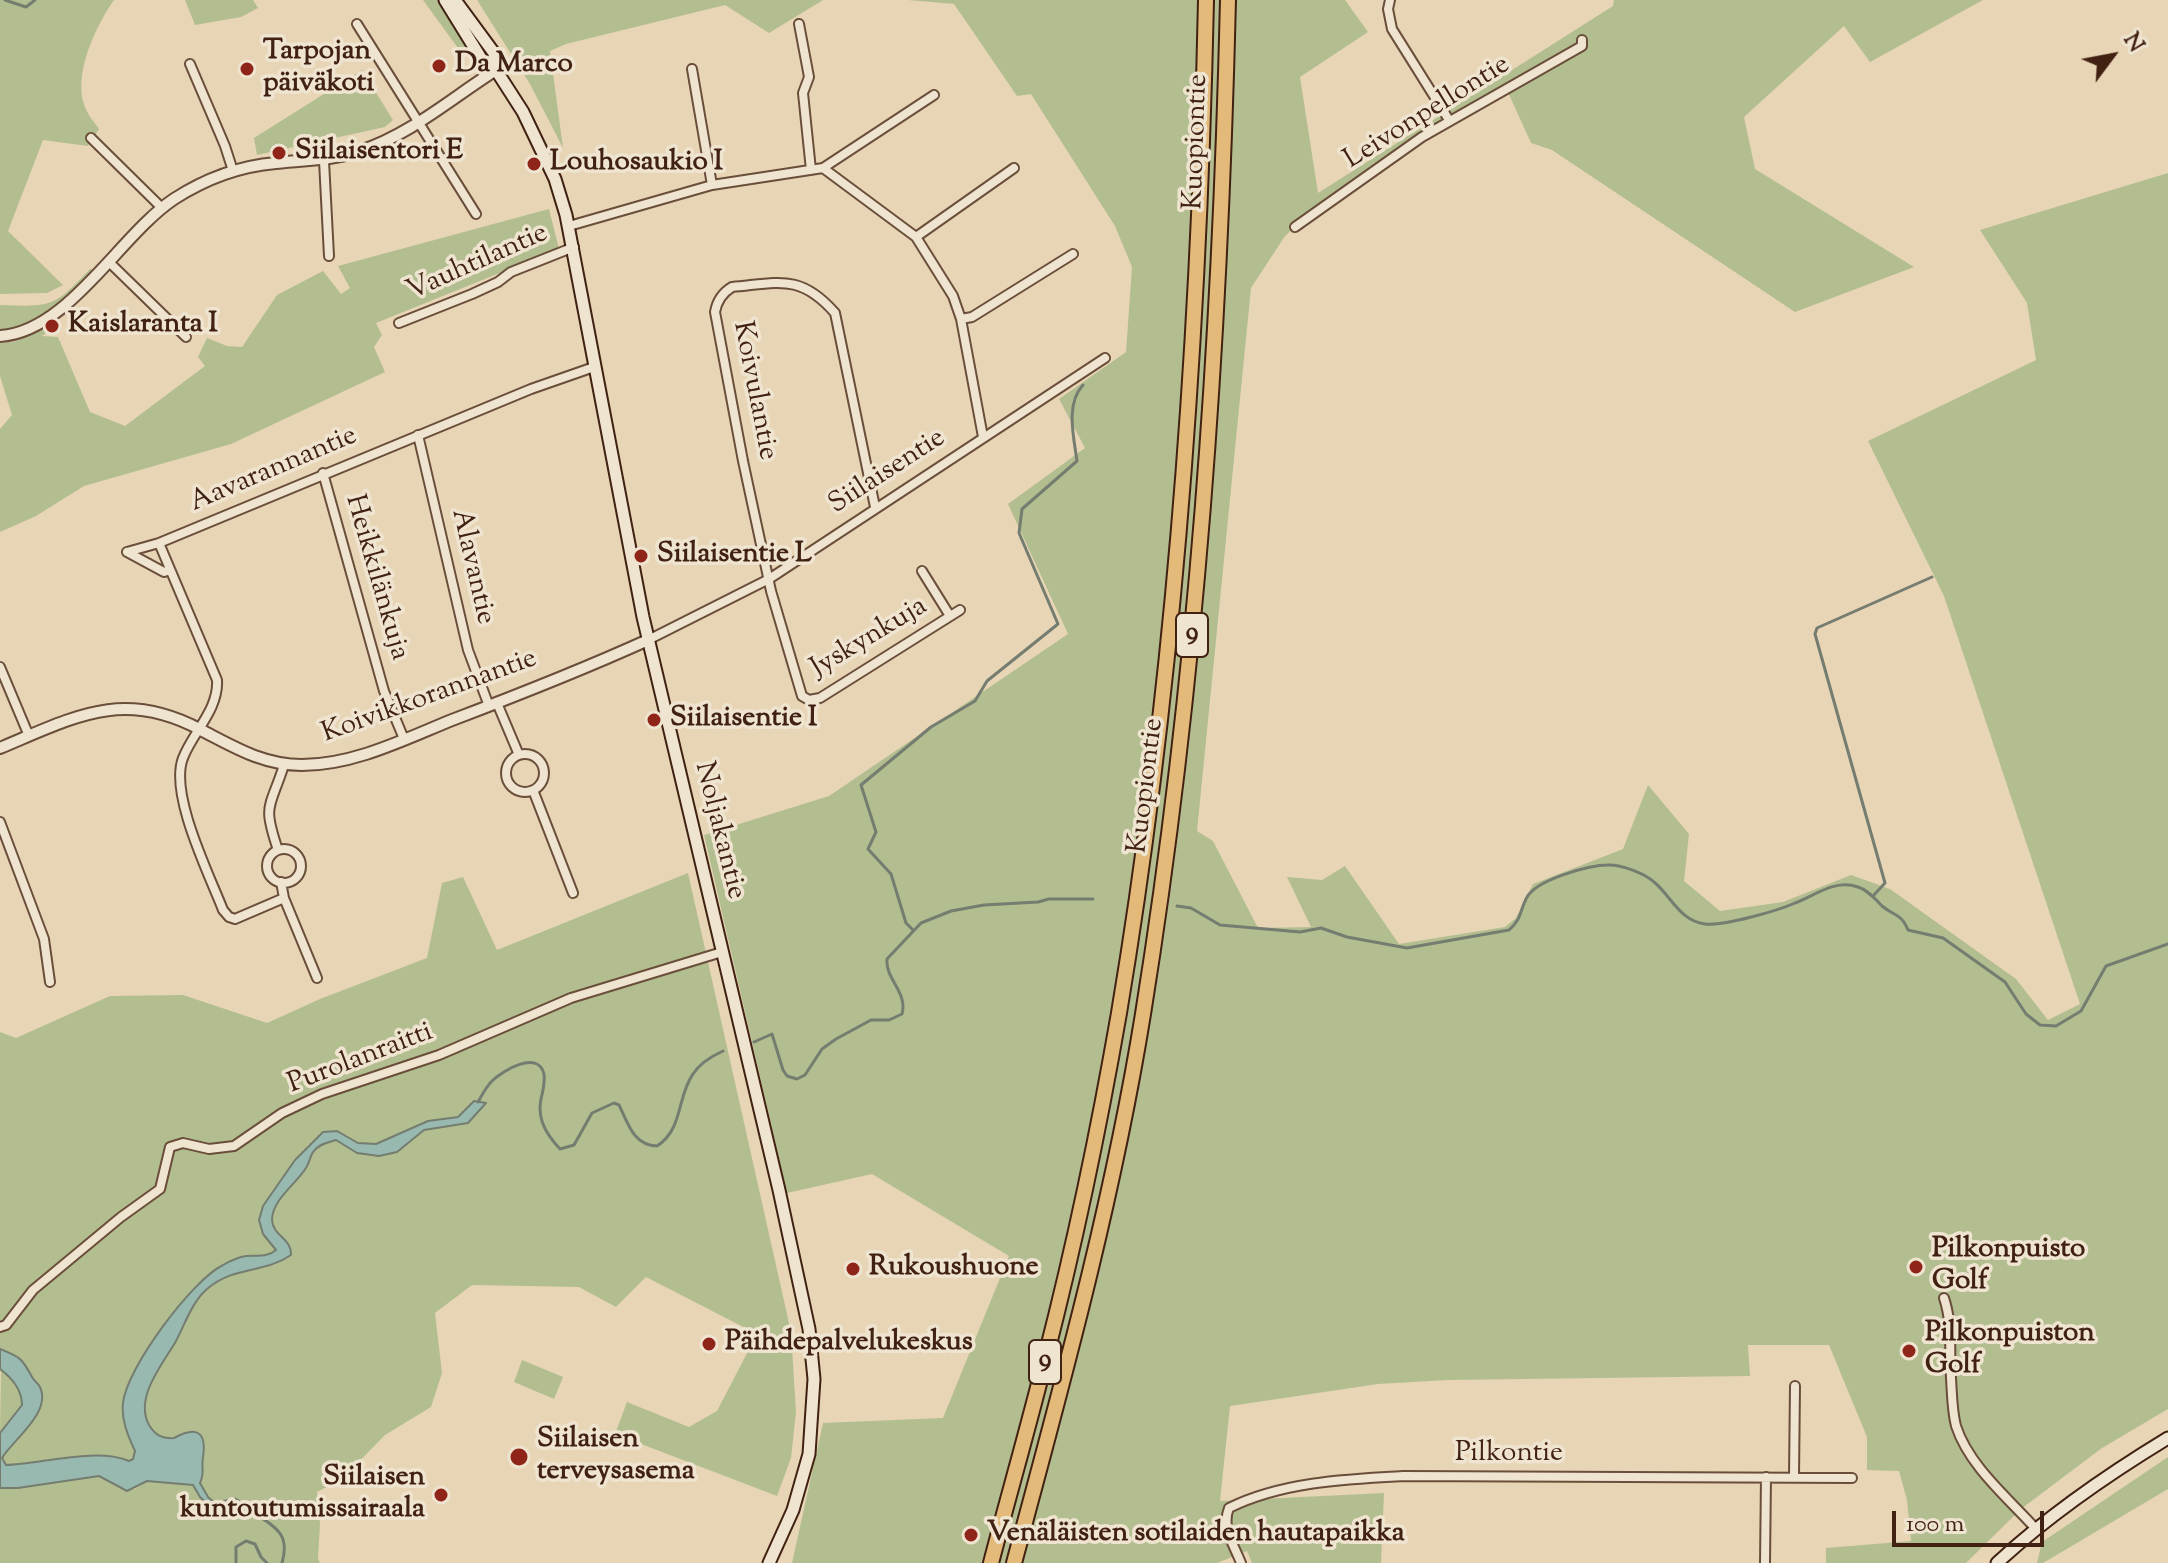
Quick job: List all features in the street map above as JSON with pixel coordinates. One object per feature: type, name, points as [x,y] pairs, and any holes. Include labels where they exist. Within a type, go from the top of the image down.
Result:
[{"type":"highway","name":"Kuopiontie","points":[[991,1563],[1046,1356],[1089,1169],[1119,1013],[1146,835],[1171,616],[1189,387],[1201,185],[1206,0]]},
{"type":"highway","name":"Kuopiontie","points":[[1014,1563],[1082,1312],[1113,1170],[1143,1016],[1166,852],[1194,617],[1212,391],[1223,186],[1228,0]]},
{"type":"main road","name":"Noljakantie","points":[[445,0],[482,60],[496,70],[523,112],[555,179],[569,226],[648,640],[779,1190],[809,1329],[814,1379],[809,1454],[802,1486],[786,1531],[769,1563]]},
{"type":"main road","name":"Noljakantie","points":[[455,0],[494,53],[496,70]]},
{"type":"main road","points":[[1997,1563],[2035,1528],[2106,1476],[2168,1438]]},
{"type":"street","points":[[1390,0],[1388,9],[1392,29],[1449,120]]},
{"type":"street","points":[[357,24],[476,214]]},
{"type":"street","points":[[799,24],[809,77],[803,93],[811,170]]},
{"type":"street","name":"Leivonpellontie","points":[[1295,227],[1449,120],[1582,46],[1582,40]]},
{"type":"street","points":[[190,64],[233,171]]},
{"type":"street","points":[[692,69],[712,185]]},
{"type":"street","points":[[0,336],[28,330],[46,320],[162,208],[196,186],[233,171],[276,163],[324,161],[377,145],[496,70]]},
{"type":"street","points":[[569,226],[712,185],[823,168],[934,95]]},
{"type":"street","points":[[91,138],[162,208]]},
{"type":"street","points":[[324,161],[329,256]]},
{"type":"street","points":[[823,168],[916,237],[953,296],[961,319],[983,437]]},
{"type":"street","points":[[916,237],[1014,168]]},
{"type":"street","name":"Vauhtilantie","points":[[399,323],[472,294],[511,272],[574,247]]},
{"type":"street","points":[[961,319],[972,317],[1073,254]]},
{"type":"street","points":[[109,262],[186,337]]},
{"type":"street","name":"Koivulantie","points":[[769,579],[715,312],[724,291],[732,287],[794,282],[835,313],[875,507]]},
{"type":"street","name":"Siilaisentie","points":[[648,640],[769,579],[1105,358]]},
{"type":"street","name":"Aavarannantie","points":[[170,570],[164,572],[127,552],[159,543],[323,473],[531,389],[594,367]]},
{"type":"street","name":"Alavantie","points":[[418,435],[468,650],[519,755]]},
{"type":"street","name":"Heikkilänkuja","points":[[323,473],[384,691],[404,739]]},
{"type":"street","points":[[159,543],[217,680],[218,689],[183,757],[183,805],[223,910],[229,917],[235,919],[284,898]]},
{"type":"street","points":[[922,571],[950,616]]},
{"type":"street","name":"Jyskynkuja","points":[[769,579],[802,696],[809,700],[820,698],[960,610]]},
{"type":"street","name":"Koivikkorannantie","points":[[0,748],[82,715],[116,708],[159,711],[242,752],[284,765],[339,761],[404,739],[648,640]]},
{"type":"street","points":[[0,667],[29,736]]},
{"type":"street","points":[[519,755],[535,757],[543,767],[542,782],[533,790],[522,792],[508,782],[509,764],[519,755]]},
{"type":"street","points":[[278,850],[268,820],[268,806],[284,765]]},
{"type":"street","points":[[533,790],[573,893]]},
{"type":"street","points":[[0,822],[44,939],[50,982]]},
{"type":"street","points":[[290,850],[299,858],[300,870],[293,880],[281,882],[271,876],[267,864],[273,853],[290,850]]},
{"type":"street","points":[[281,882],[284,898],[317,978]]},
{"type":"street","name":"Purolanraitti","points":[[0,1327],[6,1325],[33,1290],[160,1189],[170,1147],[183,1143],[209,1149],[234,1146],[282,1113],[322,1094],[439,1055],[571,998],[722,952]]},
{"type":"street","points":[[1944,1298],[1950,1317],[1950,1372],[1956,1425],[1964,1445],[1990,1479],[2035,1528]]},
{"type":"street","points":[[1794,1476],[1795,1386]]},
{"type":"street","name":"Pilkontie","points":[[1241,1563],[1226,1527],[1229,1508],[1245,1500],[1297,1487],[1354,1479],[1403,1476],[1852,1478]]},
{"type":"street","points":[[1765,1563],[1766,1477]]},
{"type":"green space","points":[[0,0],[114,0],[93,37],[82,81],[85,107],[99,129],[88,146],[43,140],[8,231],[63,285],[47,293],[0,294]]},
{"type":"green space","points":[[185,0],[253,0],[258,8],[241,17],[195,25]]},
{"type":"green space","points":[[423,0],[441,0],[471,51],[463,55]]},
{"type":"green space","points":[[477,0],[823,0],[769,33],[725,5],[566,44],[550,51],[563,148],[530,84]]},
{"type":"green space","points":[[908,0],[1345,0],[1368,32],[1300,77],[1318,193],[1613,6],[1614,0],[1983,0],[1870,62],[1844,26],[1744,117],[1755,169],[1914,267],[1795,312],[1552,150],[1531,143],[1507,90],[1449,120],[1285,236],[1251,288],[1197,831],[1213,841],[1258,928],[1311,927],[1287,877],[1322,880],[1345,866],[1399,944],[1505,927],[1516,918],[1533,884],[1623,849],[1648,785],[1689,834],[1684,881],[1720,911],[1783,902],[1851,875],[1890,889],[2016,979],[2048,1020],[2080,1004],[1944,596],[1868,441],[2036,360],[2027,303],[1980,230],[2168,173],[2168,1409],[2102,1448],[2021,1509],[1966,1563],[1826,1563],[1826,1548],[1911,1541],[1907,1500],[1899,1471],[1867,1470],[1867,1437],[1829,1345],[1748,1345],[1750,1376],[1448,1380],[1378,1384],[1230,1406],[1220,1501],[1384,1493],[1381,1563],[1252,1563],[1247,1551],[1217,1563],[792,1563],[823,1423],[943,1418],[1009,1256],[872,1174],[787,1193],[704,835],[829,796],[1068,634],[1008,504],[1085,448],[1059,399],[1126,352],[1132,267],[1115,226],[1031,94],[1017,96],[954,4]]},
{"type":"green space","points":[[362,70],[393,120],[385,127],[257,155],[254,138]]},
{"type":"green space","points":[[549,209],[559,249],[376,323],[382,335],[374,347],[385,372],[231,444],[84,486],[36,516],[0,532],[0,429],[12,415],[0,376],[0,343],[14,342],[43,329],[46,333],[42,336],[58,337],[90,412],[125,426],[205,366],[198,357],[207,338],[227,346],[242,347],[277,295],[323,271],[341,294],[350,288],[338,266]]},
{"type":"green space","points":[[90,269],[94,270],[52,309],[28,323],[0,331],[0,305],[31,306],[51,302],[68,291]]},
{"type":"green space","points":[[688,873],[791,1332],[796,1412],[791,1458],[777,1496],[615,1434],[627,1402],[689,1427],[717,1411],[757,1334],[646,1277],[616,1307],[579,1287],[472,1285],[435,1313],[442,1373],[431,1407],[385,1435],[342,1479],[317,1492],[320,1563],[0,1563],[0,1488],[99,1476],[119,1488],[135,1489],[147,1481],[194,1485],[200,1497],[209,1506],[214,1506],[216,1504],[200,1482],[204,1448],[198,1433],[162,1437],[151,1428],[145,1414],[152,1382],[197,1300],[207,1289],[228,1276],[291,1256],[288,1245],[273,1225],[273,1212],[306,1168],[316,1148],[336,1140],[357,1153],[379,1156],[397,1152],[424,1130],[468,1123],[474,1101],[458,1117],[428,1121],[376,1144],[358,1143],[337,1131],[308,1145],[263,1206],[276,1250],[271,1255],[243,1256],[221,1265],[183,1300],[172,1319],[155,1337],[132,1378],[126,1431],[135,1451],[133,1459],[129,1461],[101,1455],[6,1465],[2,1458],[8,1447],[31,1424],[39,1385],[20,1360],[0,1349],[0,1032],[16,1038],[110,996],[183,995],[267,1023],[427,958],[442,883],[463,877],[497,950]]},
{"type":"green space","points":[[522,1360],[563,1377],[554,1399],[514,1382]]},
{"type":"green space","points":[[1,1369],[18,1389],[22,1405],[0,1433]]},
{"type":"green space","points":[[2168,1457],[2168,1489],[2043,1563],[2037,1563],[2042,1542]]},
{"type":"water","points":[[474,1101],[486,1103],[468,1123],[424,1130],[397,1152],[379,1156],[357,1153],[336,1140],[319,1147],[273,1212],[273,1225],[288,1245],[291,1255],[218,1281],[202,1294],[193,1307],[152,1381],[145,1414],[151,1428],[162,1437],[174,1438],[188,1432],[201,1436],[204,1448],[200,1483],[217,1505],[210,1506],[193,1485],[147,1481],[127,1491],[99,1476],[0,1488],[0,1433],[22,1405],[16,1384],[0,1369],[0,1349],[23,1362],[40,1387],[42,1396],[36,1416],[2,1458],[6,1465],[85,1456],[133,1459],[135,1451],[123,1416],[123,1403],[136,1369],[162,1327],[210,1274],[237,1258],[265,1255],[276,1250],[263,1234],[259,1220],[263,1206],[295,1160],[323,1132],[337,1131],[358,1143],[376,1144],[428,1121],[458,1117]]},
{"type":"waterway","points":[[5,0],[26,7],[35,0]]},
{"type":"waterway","points":[[913,930],[906,923],[891,874],[868,849],[876,832],[861,785],[931,727],[975,701],[987,681],[1058,624],[1019,533],[1022,509],[1077,461],[1072,411],[1077,393],[1083,385]]},
{"type":"waterway","points":[[1873,896],[1885,883],[1815,634],[1817,628],[1932,577]]},
{"type":"waterway","points":[[1177,906],[1191,908],[1220,925],[1300,932],[1321,928],[1347,937],[1407,948],[1509,930],[1531,892],[1563,875],[1600,866],[1620,866],[1645,876],[1682,913],[1705,924],[1764,914],[1826,889],[1850,885],[1868,892],[1900,918],[1908,930],[1943,938],[2005,982],[2026,1014],[2040,1025],[2056,1026],[2081,1011],[2106,966],[2168,944]]},
{"type":"waterway","points":[[754,1042],[772,1034],[783,1070],[787,1076],[797,1079],[805,1075],[822,1049],[836,1039],[871,1020],[889,1020],[902,1014],[902,999],[889,973],[887,959],[921,923],[951,911],[984,905],[1049,899],[1093,899]]},
{"type":"waterway","points":[[478,1102],[490,1083],[504,1072],[520,1064],[535,1063],[544,1074],[540,1106],[542,1120],[560,1149],[574,1145],[592,1113],[614,1103],[619,1105],[637,1137],[642,1142],[657,1146],[676,1122],[684,1092],[693,1074],[706,1060],[723,1051]]},
{"type":"waterway","points":[[213,1504],[235,1499],[276,1529],[283,1539],[282,1563]]},
{"type":"waterway","points":[[236,1563],[236,1547],[246,1541],[255,1544],[267,1563]]},
{"type":"place","name":"Da Marco","points":[[439,66]]},
{"type":"place","name":"Tarpojan päiväkoti","points":[[247,69]]},
{"type":"place","name":"Siilaisentori E","points":[[279,153]]},
{"type":"place","name":"Louhosaukio I","points":[[534,164]]},
{"type":"place","name":"Kaislaranta I","points":[[52,326]]},
{"type":"place","name":"Siilaisentie L","points":[[641,556]]},
{"type":"place","name":"Siilaisentie I","points":[[654,720]]},
{"type":"place","name":"Pilkonpuisto Golf","points":[[1916,1267]]},
{"type":"place","name":"Rukoushuone","points":[[853,1269]]},
{"type":"place","name":"Päihdepalvelukeskus","points":[[709,1344]]},
{"type":"place","name":"Pilkonpuiston Golf","points":[[1909,1351]]},
{"type":"place","name":"Siilaisen terveysasema","points":[[519,1457]]},
{"type":"place","name":"Siilaisen kuntoutumissairaala","points":[[441,1495]]},
{"type":"place","name":"Venäläisten sotilaiden hautapaikka","points":[[971,1535]]}]
